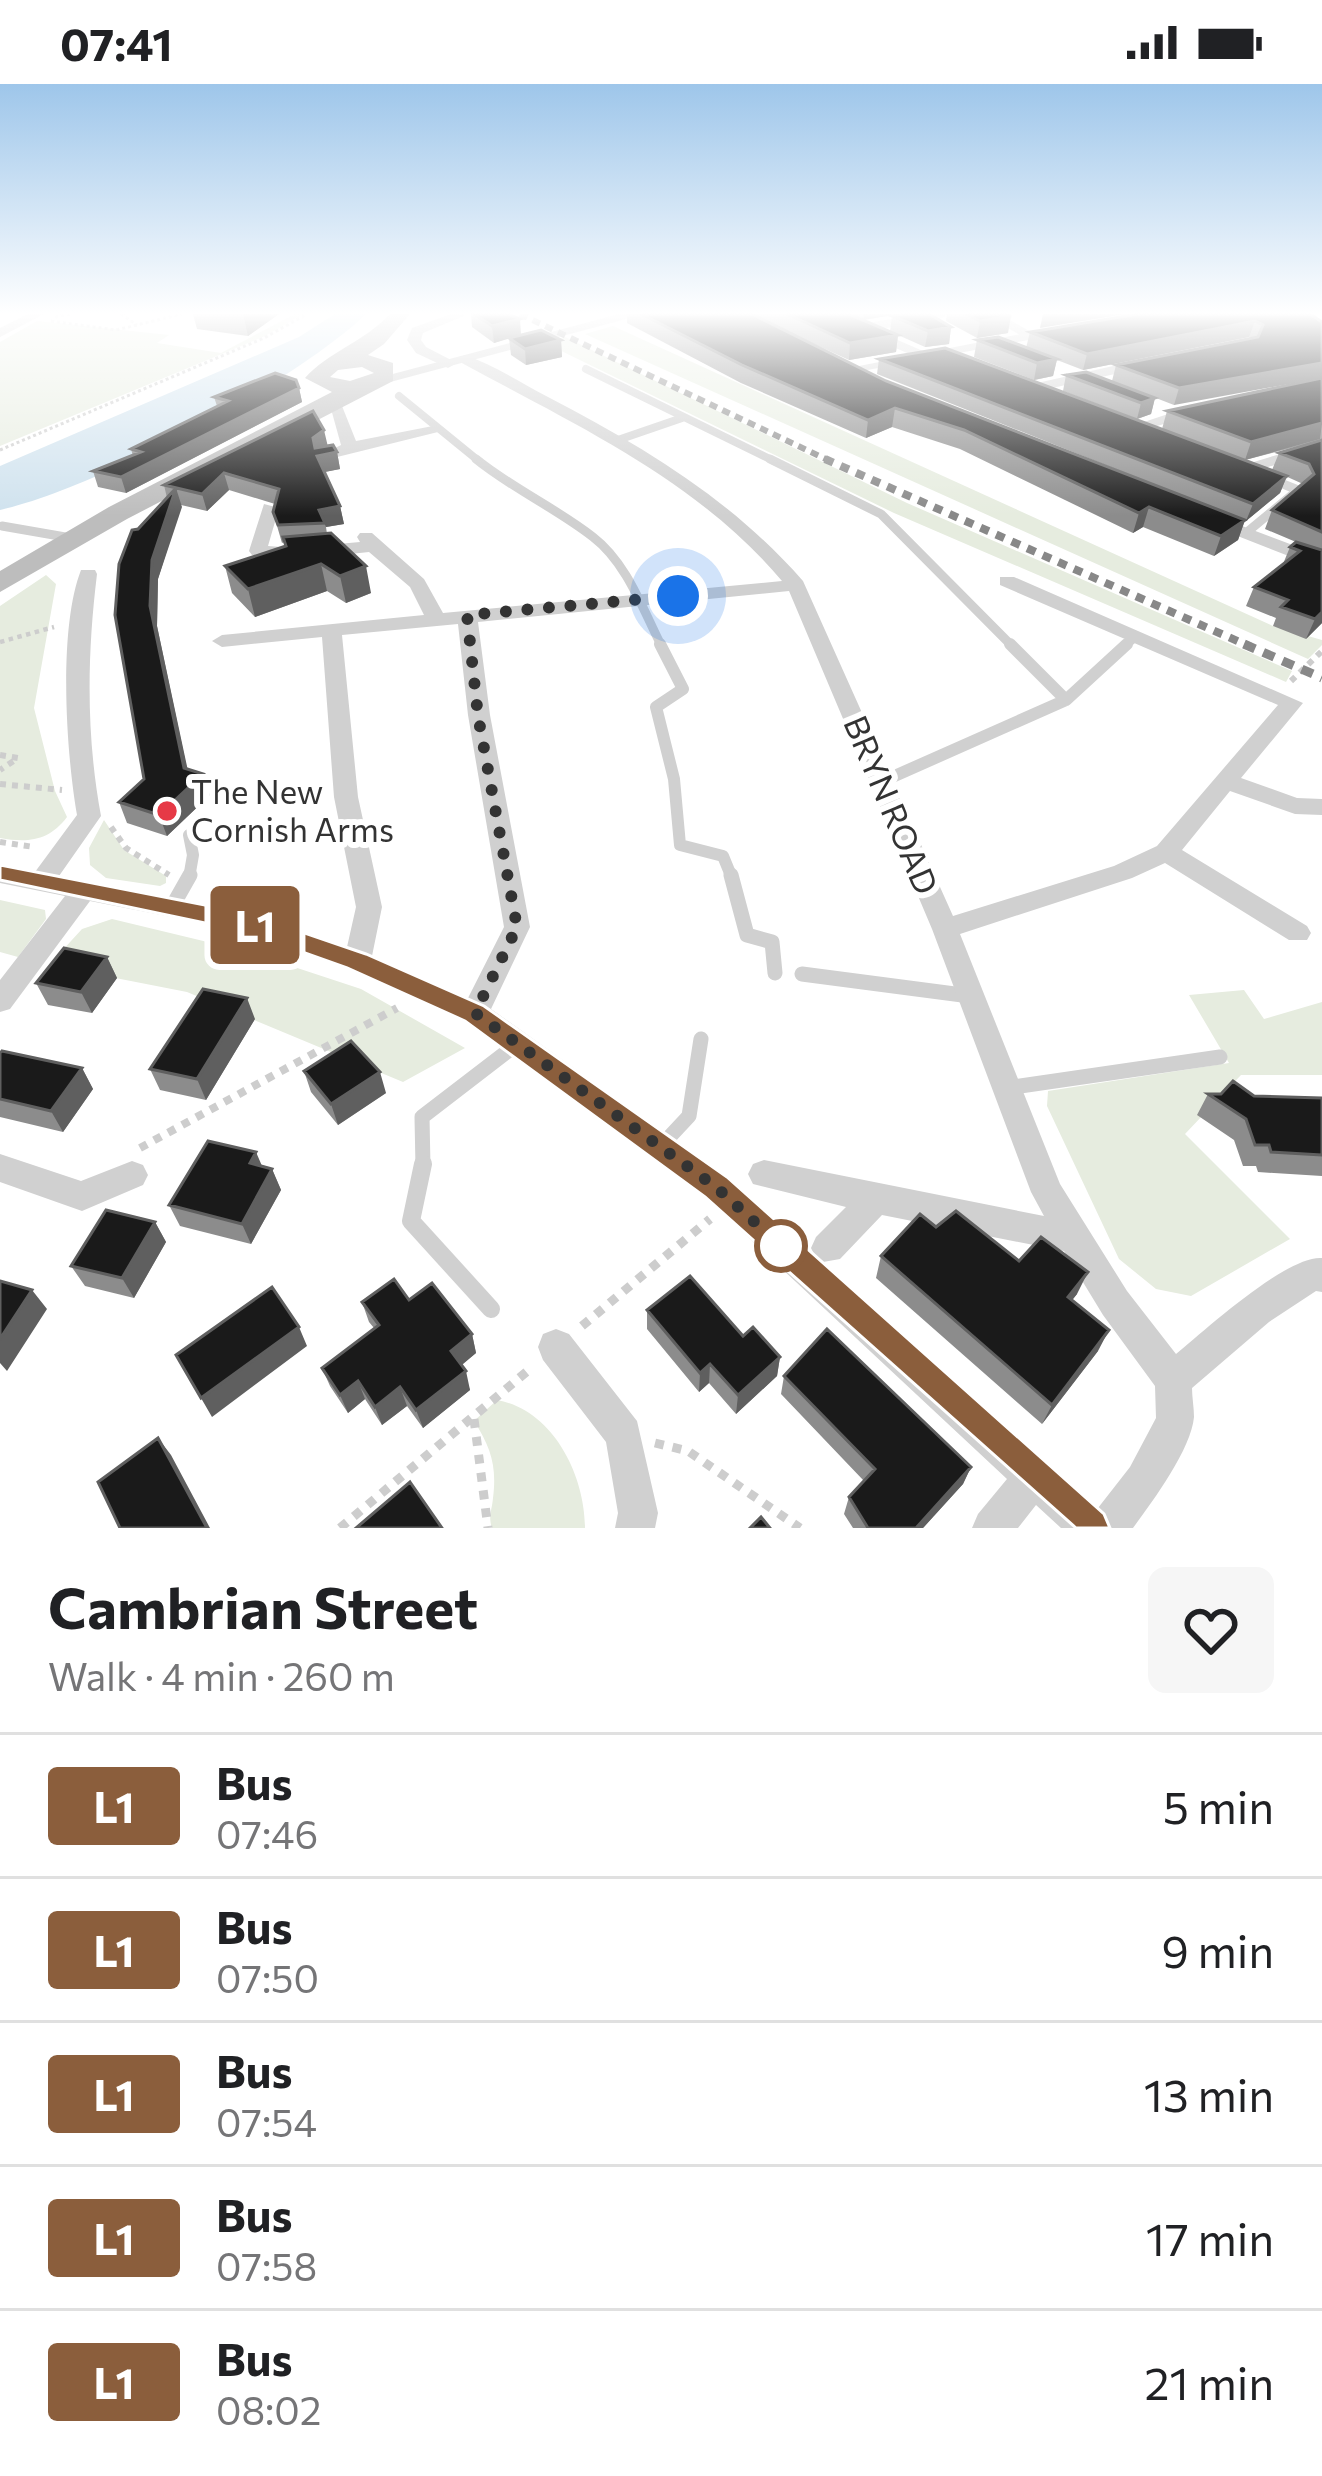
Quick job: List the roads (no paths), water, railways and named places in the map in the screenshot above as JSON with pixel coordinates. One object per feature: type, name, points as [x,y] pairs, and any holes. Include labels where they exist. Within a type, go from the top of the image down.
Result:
[{"type":"main road","points":[[317,381],[321,407]]},
{"type":"main road","points":[[0,583],[321,407],[356,381]]},
{"type":"street","name":"BRYN ROAD","points":[[486,381],[668,470],[772,554],[796,585],[945,929],[1047,1192],[1115,1303],[1173,1380]]},
{"type":"street","points":[[869,381],[876,385]]},
{"type":"street","points":[[1134,428],[1217,405]]},
{"type":"street","points":[[321,407],[350,447]]},
{"type":"street","points":[[327,458],[350,447],[438,430]]},
{"type":"street","points":[[270,508],[258,550],[294,554],[369,541],[414,579],[433,602],[434,618]]},
{"type":"street","points":[[1202,516],[1322,563]]},
{"type":"street","points":[[42,881],[87,804],[75,733],[88,574]]},
{"type":"street","points":[[945,929],[1124,872],[1166,852],[1284,700],[1007,581]]},
{"type":"street","points":[[222,641],[796,585]]},
{"type":"street","points":[[467,615],[478,716],[517,927],[475,1013]]},
{"type":"street","points":[[332,628],[346,797],[369,907],[356,961]]},
{"type":"street","points":[[1225,781],[1295,806],[1322,807]]},
{"type":"street","points":[[1166,852],[1298,933]]},
{"type":"street","points":[[0,874],[85,889],[181,895],[356,961],[475,1013],[732,1201],[1090,1528]]},
{"type":"street","points":[[0,1001],[85,889]]},
{"type":"street","points":[[0,1168],[82,1196],[118,1181]]},
{"type":"street","points":[[764,1174],[1076,1237]]},
{"type":"street","points":[[828,1248],[875,1199]]},
{"type":"street","points":[[1108,1528],[1144,1481],[1175,1421],[1173,1380],[1257,1310],[1312,1274],[1322,1275]]},
{"type":"street","points":[[574,1342],[624,1435],[638,1513],[635,1528]]},
{"type":"street","points":[[992,1528],[1034,1477]]},
{"type":"lane","points":[[611,381],[881,514],[1066,700]]},
{"type":"lane","points":[[1028,388],[1056,381]]},
{"type":"lane","points":[[1091,381],[1097,384]]},
{"type":"lane","points":[[1011,382],[1050,397]]},
{"type":"lane","points":[[399,396],[510,488],[594,537],[626,573],[683,689],[656,707],[674,779],[680,845],[723,856],[730,867],[740,924],[747,934],[772,942],[775,973]]},
{"type":"lane","points":[[1156,406],[1175,414]]},
{"type":"lane","points":[[615,441],[683,418]]},
{"type":"lane","points":[[1113,420],[1156,436]]},
{"type":"lane","points":[[1245,469],[1322,447]]},
{"type":"lane","points":[[1223,461],[1298,490],[1246,533]]},
{"type":"lane","points":[[1,532],[76,539]]},
{"type":"lane","points":[[881,782],[1066,700],[1136,637]]},
{"type":"lane","points":[[181,895],[194,865],[189,835]]},
{"type":"lane","points":[[802,974],[971,996]]},
{"type":"lane","points":[[660,1147],[689,1116],[701,1039]]},
{"type":"lane","points":[[491,1309],[411,1221],[423,1166],[422,1117],[517,1044]]},
{"type":"lane","points":[[1006,1088],[1220,1057]]},
{"type":"water","points":[[196,381],[274,381],[139,457],[0,510],[0,466]]},
{"type":"railway","points":[[662,381],[832,462]]},
{"type":"railway","points":[[825,459],[1251,647]]},
{"type":"railway","points":[[1244,644],[1322,678]]},
{"type":"place","name":"The New Cornish Arms","points":[[167,811]]}]
